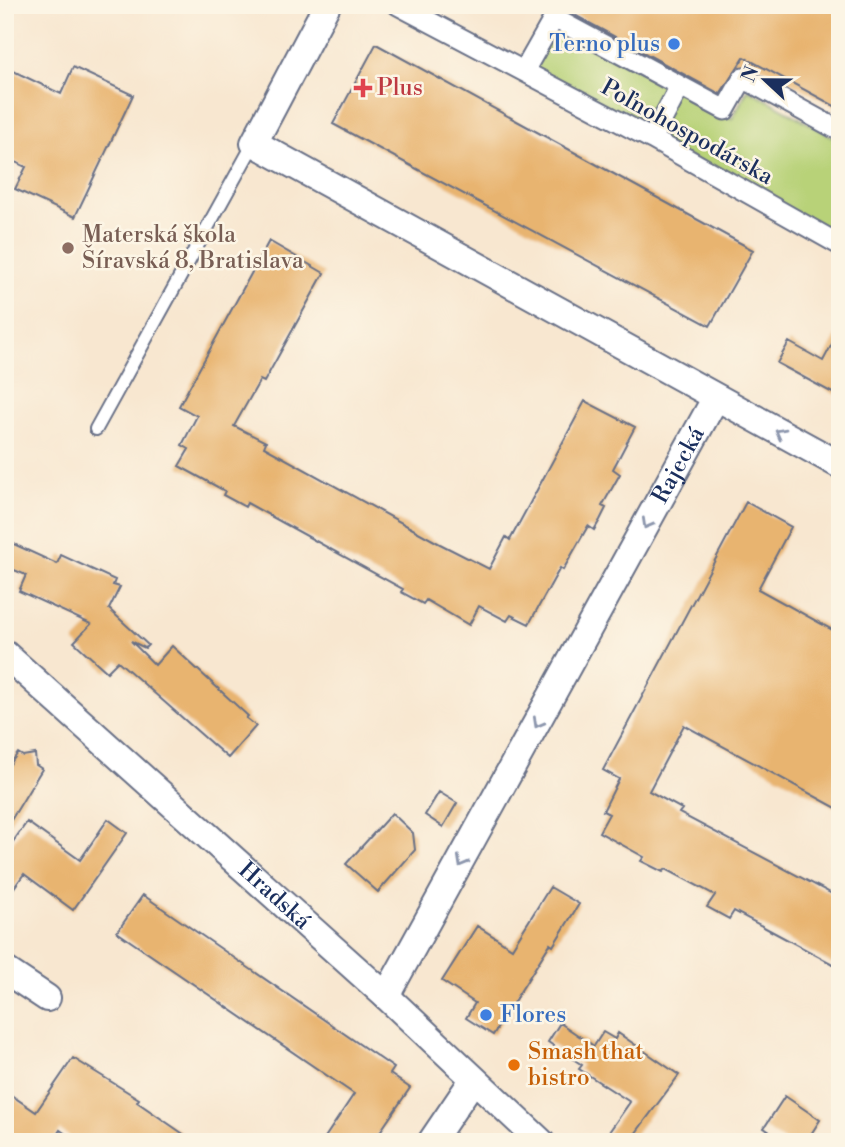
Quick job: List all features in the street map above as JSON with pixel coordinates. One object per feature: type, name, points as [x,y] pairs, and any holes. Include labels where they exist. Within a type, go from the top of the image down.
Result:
[{"type":"street","points":[[327,5],[254,143],[696,383],[715,399],[840,465]]},
{"type":"street","name":"Poľnohospodárska","points":[[398,5],[652,139],[840,244]]},
{"type":"street","points":[[524,71],[554,19],[725,110],[743,78],[840,131]]},
{"type":"street","points":[[652,139],[680,86]]},
{"type":"street","name":"Rajecká","points":[[386,996],[715,399]]},
{"type":"street","name":"Hradská","points":[[5,654],[386,996],[541,1142]]},
{"type":"street","points":[[5,970],[47,998]]},
{"type":"street","points":[[431,1142],[473,1080]]},
{"type":"lane","points":[[96,429],[254,143]]},
{"type":"green space","points":[[558,27],[732,119],[748,89],[840,141],[840,242],[533,69]]},
{"type":"building","points":[[549,5],[840,5],[840,109],[744,57],[720,94],[560,7]]},
{"type":"building","points":[[376,44],[753,250],[710,326],[333,124]]},
{"type":"building","points":[[5,67],[61,94],[73,67],[133,95],[75,217],[15,189],[26,167],[5,157]]},
{"type":"building","points":[[269,241],[324,273],[264,382],[260,380],[234,426],[266,442],[264,447],[489,569],[506,537],[510,540],[585,401],[635,427],[613,469],[620,474],[602,506],[606,508],[600,520],[594,530],[588,526],[563,570],[560,568],[529,624],[511,615],[507,621],[479,606],[469,625],[426,600],[423,604],[401,592],[403,589],[247,503],[245,507],[223,495],[225,491],[179,466],[189,449],[182,445],[197,416],[179,406]]},
{"type":"building","points":[[840,329],[840,397],[777,363],[789,342],[823,361]]},
{"type":"building","points":[[746,502],[791,527],[758,589],[840,634],[840,810],[684,725],[649,791],[682,809],[679,813],[840,898],[840,968],[734,911],[729,919],[707,907],[715,895],[666,869],[663,872],[641,861],[644,857],[599,832],[609,814],[603,811],[619,779],[603,770]]},
{"type":"building","points":[[5,540],[57,564],[61,555],[115,580],[113,585],[120,587],[109,609],[148,645],[145,648],[131,641],[155,665],[172,646],[256,726],[228,758],[118,661],[107,672],[74,642],[91,624],[19,591],[26,575],[5,566]]},
{"type":"building","points":[[18,753],[23,756],[35,754],[36,765],[42,769],[5,830],[5,771]]},
{"type":"building","points":[[439,792],[457,803],[443,827],[425,815]]},
{"type":"building","points":[[392,813],[413,833],[415,850],[378,892],[346,864]]},
{"type":"building","points":[[108,819],[127,833],[73,910],[24,874],[5,900],[5,853],[27,822],[80,860]]},
{"type":"building","points":[[550,887],[579,904],[553,946],[550,944],[493,1035],[466,1018],[475,1003],[442,981],[477,926],[512,948]]},
{"type":"building","points":[[143,895],[394,1068],[390,1074],[410,1088],[373,1142],[322,1142],[354,1094],[117,932]]},
{"type":"building","points":[[560,1023],[594,1046],[603,1032],[615,1039],[618,1033],[679,1075],[629,1142],[602,1142],[630,1102],[579,1069],[582,1065],[548,1042]]},
{"type":"building","points":[[73,1058],[139,1099],[137,1102],[195,1142],[77,1142],[60,1130],[52,1142],[5,1142],[5,1091],[36,1112]]},
{"type":"building","points":[[785,1096],[820,1120],[806,1142],[785,1142],[764,1128]]},
{"type":"place","name":"Terno plus","points":[[674,44]]},
{"type":"place","name":"Plus","points":[[363,88]]},
{"type":"place","name":"Materská škola Šíravská 8, Bratislava","points":[[68,248]]},
{"type":"place","name":"Flores","points":[[486,1015]]},
{"type":"place","name":"Smash that bistro","points":[[514,1065]]}]
